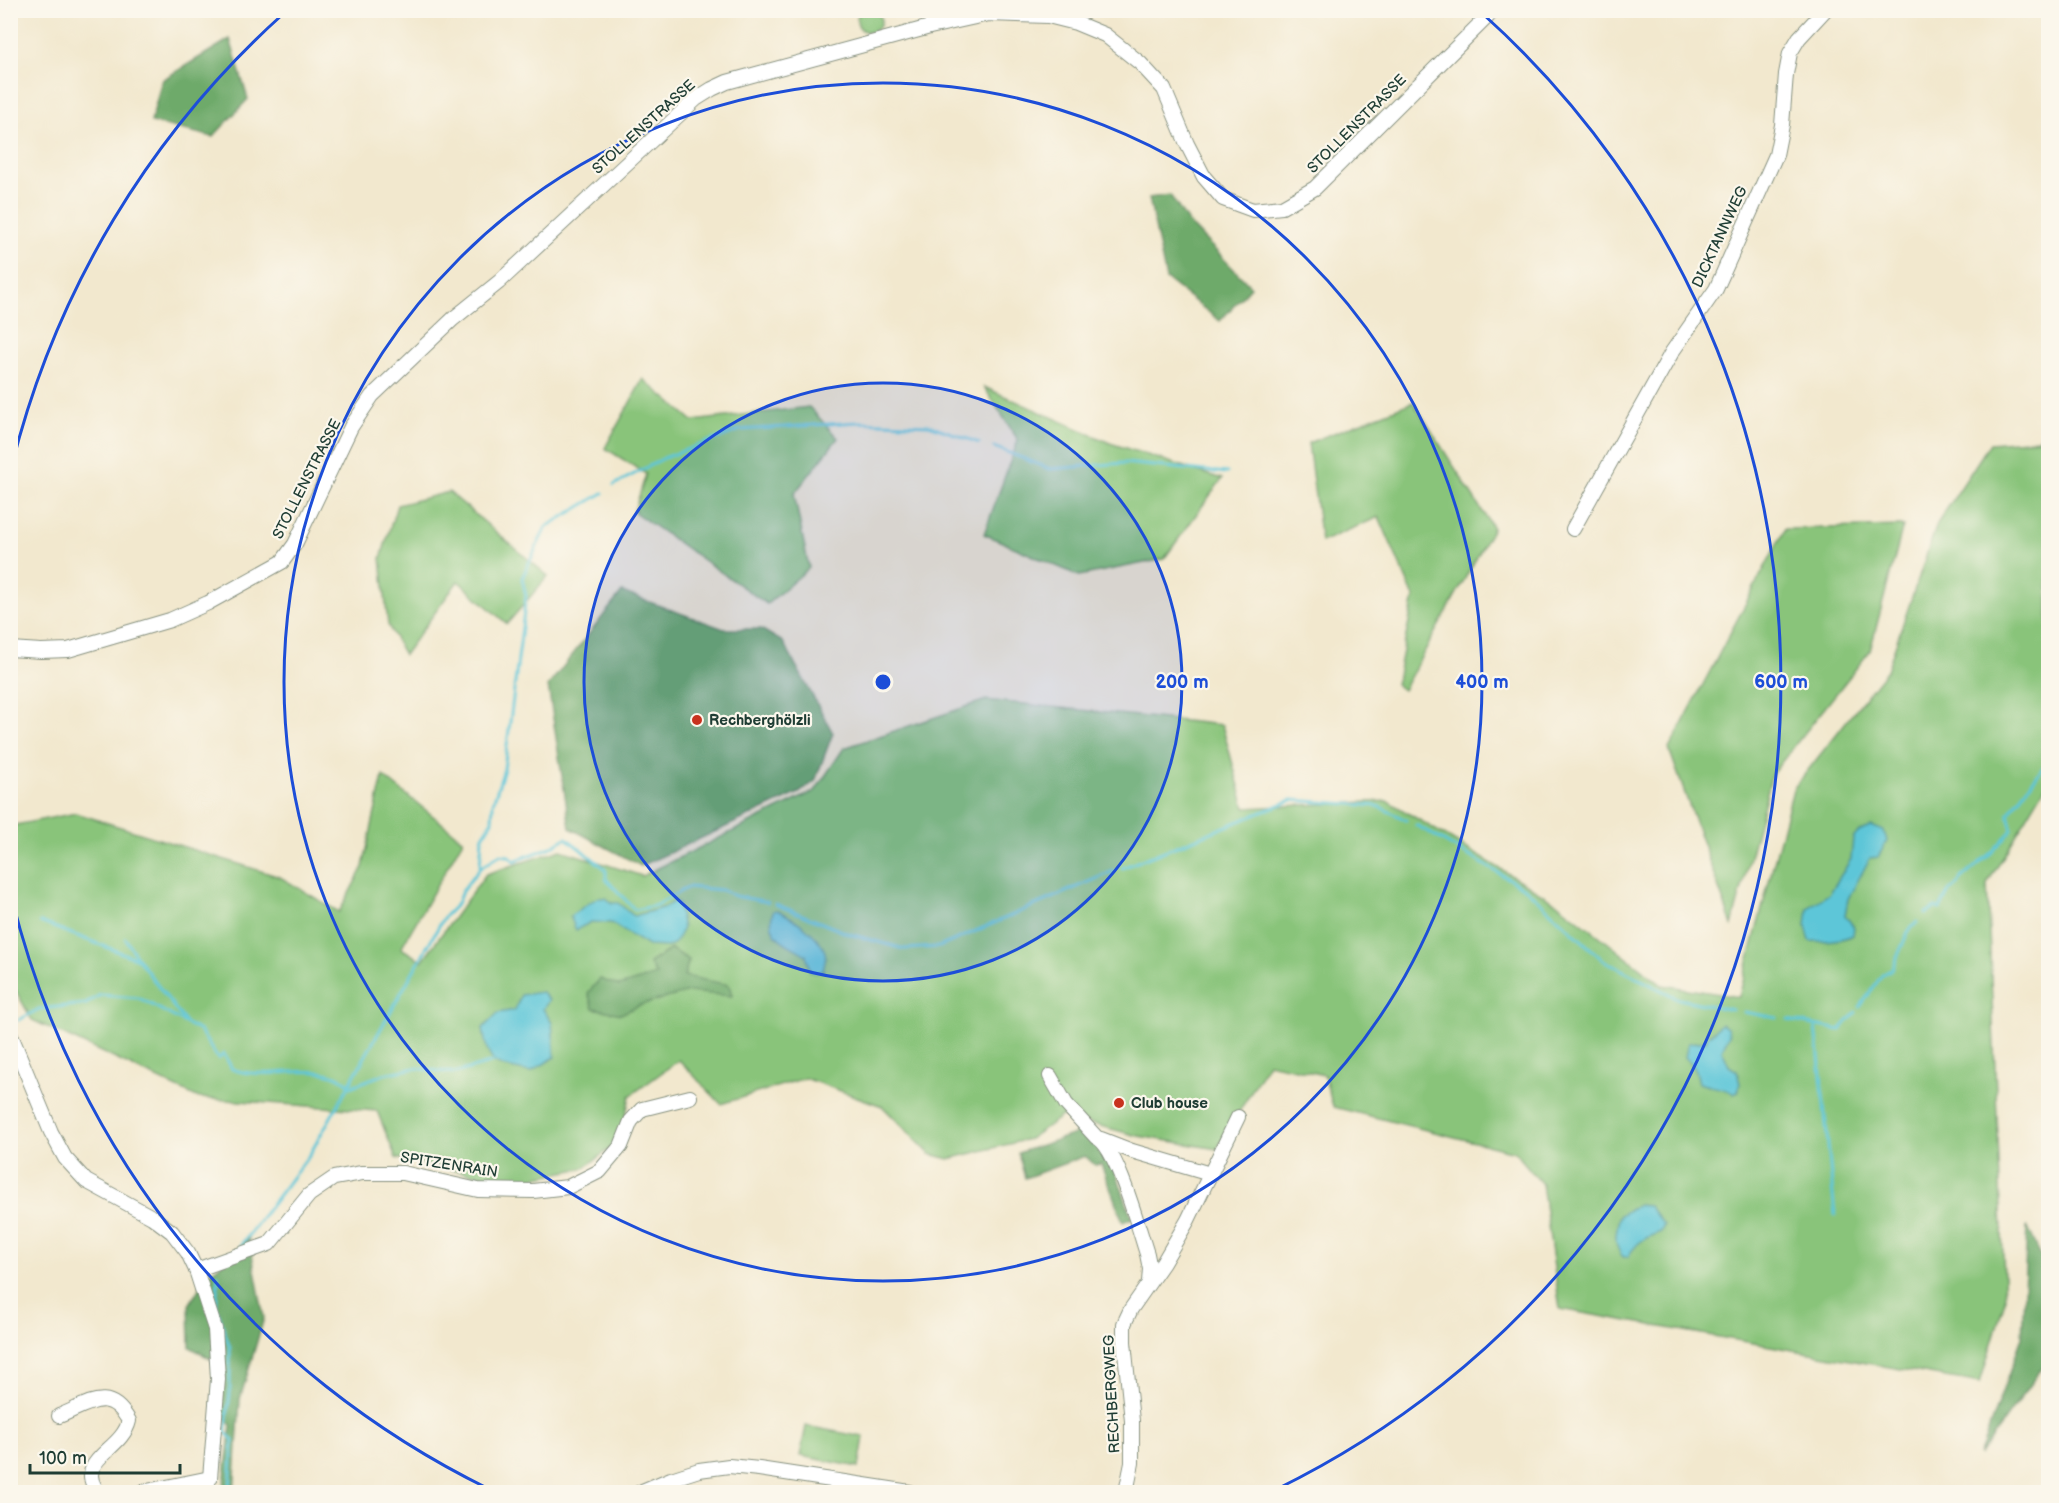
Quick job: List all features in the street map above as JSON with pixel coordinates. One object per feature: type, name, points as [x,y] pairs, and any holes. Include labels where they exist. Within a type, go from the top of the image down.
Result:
[{"type":"street","name":"STOLLENSTRASSE","points":[[10,649],[68,650],[170,620],[208,603],[282,562],[295,544],[351,427],[372,396],[453,319],[499,282],[696,99],[727,82],[930,27],[989,14],[1049,13],[1105,35],[1140,63],[1164,89],[1187,144],[1204,177],[1223,200],[1253,210],[1282,207],[1315,188],[1494,10]]},
{"type":"street","name":"DICKTANNWEG","points":[[1573,529],[1672,352],[1716,289],[1776,154],[1782,125],[1790,53],[1799,38],[1825,10]]},
{"type":"street","points":[[10,1033],[51,1132],[65,1158],[86,1181],[152,1217],[172,1232],[188,1253],[196,1270],[215,1329],[218,1379],[210,1478],[203,1492]]},
{"type":"street","points":[[1050,1076],[1066,1104],[1096,1137],[1132,1151],[1210,1174]]},
{"type":"street","name":"SPITZENRAIN","points":[[196,1270],[269,1244],[309,1194],[334,1178],[362,1173],[404,1173],[478,1190],[533,1191],[568,1187],[600,1171],[621,1146],[631,1121],[642,1109],[690,1097]]},
{"type":"street","name":"RECHBERGWEG","points":[[1126,1492],[1132,1463],[1132,1421],[1124,1324],[1188,1220],[1238,1117]]},
{"type":"street","points":[[1101,1139],[1115,1160],[1147,1254],[1150,1269],[1149,1282]]},
{"type":"street","points":[[59,1416],[101,1399],[110,1400],[122,1409],[129,1421],[127,1430],[119,1441],[96,1459],[91,1472],[94,1487],[99,1492]]},
{"type":"street","points":[[640,1492],[690,1472],[729,1466],[910,1492]]},
{"type":"street","points":[[142,1492],[210,1478]]},
{"type":"green space","points":[[869,8],[877,12],[881,20],[877,28],[869,32],[861,28],[857,20],[861,12]]},
{"type":"green space","points":[[230,39],[248,99],[213,137],[151,122],[162,80]]},
{"type":"green space","points":[[1170,195],[1187,221],[1251,287],[1220,321],[1166,279],[1149,198]]},
{"type":"green space","points":[[643,379],[693,421],[809,407],[838,438],[794,494],[809,568],[767,604],[634,512],[646,474],[605,448]]},
{"type":"green space","points":[[984,387],[1110,443],[1222,479],[1164,559],[1079,576],[984,534],[1018,440]]},
{"type":"green space","points":[[1413,402],[1493,528],[1403,690],[1396,685],[1414,597],[1379,517],[1321,542],[1308,443]]},
{"type":"green space","points":[[2048,424],[2048,782],[1987,884],[2005,1300],[1980,1383],[1560,1309],[1542,1184],[1515,1152],[1333,1107],[1324,1075],[1268,1063],[1217,1149],[1138,1136],[1062,1116],[1029,1139],[949,1159],[930,1154],[882,1106],[805,1078],[721,1104],[679,1060],[630,1096],[620,1141],[584,1168],[511,1182],[396,1158],[377,1111],[199,1098],[32,1020],[11,982],[10,826],[76,813],[280,877],[339,912],[363,867],[383,776],[463,840],[401,948],[422,961],[486,874],[561,850],[642,876],[815,791],[844,748],[986,700],[1222,725],[1245,808],[1388,801],[1557,903],[1662,985],[1739,997],[1793,789],[1887,670],[1937,524],[1990,443],[2039,439]]},
{"type":"green space","points":[[449,492],[548,576],[507,624],[458,581],[404,655],[388,625],[381,558],[397,505]]},
{"type":"green space","points":[[1903,526],[1870,651],[1772,774],[1732,925],[1669,749],[1785,529]]},
{"type":"green space","points":[[622,592],[724,629],[761,629],[783,642],[833,733],[815,781],[799,793],[641,866],[570,828],[548,686]]},
{"type":"green space","points":[[671,949],[689,960],[684,976],[729,985],[732,996],[689,992],[640,1005],[621,1014],[593,1008],[588,993],[600,979],[619,986],[656,975],[649,963]]},
{"type":"green space","points":[[1080,1132],[1100,1146],[1112,1161],[1132,1218],[1123,1222],[1101,1164],[1095,1165],[1085,1156],[1025,1178],[1018,1153]]},
{"type":"green space","points":[[2027,1225],[2048,1272],[2048,1359],[1979,1456],[2022,1337]]},
{"type":"green space","points":[[249,1239],[264,1318],[240,1399],[234,1492],[223,1492],[231,1425],[218,1412],[213,1360],[190,1347],[189,1305],[206,1277]]},
{"type":"green space","points":[[806,1426],[864,1437],[859,1467],[800,1456]]},
{"type":"water","points":[[1871,826],[1884,831],[1887,841],[1878,857],[1870,858],[1848,899],[1845,915],[1854,927],[1853,935],[1832,940],[1810,941],[1806,926],[1808,908],[1830,893],[1851,859],[1853,838]]},
{"type":"water","points":[[597,898],[606,898],[612,903],[618,903],[634,916],[665,907],[674,901],[678,903],[683,928],[675,943],[668,947],[648,946],[611,923],[591,922],[576,930],[570,916]]},
{"type":"water","points":[[777,910],[818,939],[826,954],[823,971],[815,973],[810,971],[806,955],[775,933],[771,920],[773,911]]},
{"type":"water","points":[[542,992],[549,1000],[543,1009],[552,1023],[555,1057],[531,1072],[501,1066],[491,1058],[483,1028],[498,1013],[515,1010],[521,995]]},
{"type":"water","points":[[1721,1024],[1727,1028],[1729,1035],[1722,1050],[1729,1066],[1737,1071],[1740,1084],[1738,1092],[1734,1094],[1699,1083],[1696,1070],[1685,1057],[1688,1043],[1706,1041],[1708,1036]]},
{"type":"water","points":[[1637,1205],[1649,1206],[1664,1225],[1661,1232],[1642,1241],[1634,1247],[1628,1257],[1623,1257],[1616,1242],[1620,1215]]},
{"type":"waterway","points":[[614,485],[664,458],[740,430],[858,422],[929,425],[979,443]]},
{"type":"waterway","points":[[994,447],[1050,469],[1124,463],[1227,473]]},
{"type":"waterway","points":[[480,867],[482,838],[492,821],[493,803],[504,769],[526,596],[522,578],[546,527],[603,493]]},
{"type":"waterway","points":[[1925,914],[1935,907],[1940,909],[1949,891],[1958,885],[1962,878],[1992,852],[2012,830],[2008,814],[2048,761]]},
{"type":"waterway","points":[[1122,868],[1292,800],[1378,806],[1406,820]]},
{"type":"waterway","points":[[1416,825],[1526,889],[1603,960],[1655,987]]},
{"type":"waterway","points":[[241,1245],[310,1154],[444,917],[457,904],[462,891],[479,869],[499,855],[509,856],[514,861],[549,848],[566,838],[602,866],[606,871],[606,879],[635,910],[657,905],[688,887],[722,890],[735,896],[768,902]]},
{"type":"waterway","points":[[775,904],[849,934],[904,949],[939,947],[1114,871]]},
{"type":"waterway","points":[[40,922],[138,959]]},
{"type":"waterway","points":[[1860,1007],[1882,975],[1892,969],[1908,932],[1917,922]]},
{"type":"waterway","points":[[125,938],[185,1022]]},
{"type":"waterway","points":[[1657,988],[1679,999],[1732,1010]]},
{"type":"waterway","points":[[19,1020],[39,1009],[86,1004],[100,995],[139,998],[200,1031],[218,1059],[224,1054],[232,1069],[246,1073],[302,1071],[328,1073],[349,1084]]},
{"type":"waterway","points":[[1744,1012],[1777,1018]]},
{"type":"waterway","points":[[1788,1020],[1840,1030],[1856,1012]]},
{"type":"waterway","points":[[1816,1026],[1835,1215]]},
{"type":"waterway","points":[[347,1088],[384,1074],[415,1068],[455,1073],[493,1062]]},
{"type":"waterway","points":[[218,1275],[216,1307],[230,1348],[230,1393],[225,1432],[233,1440],[230,1488],[226,1492]]},
{"type":"place","name":"Rechberghölzli","points":[[697,720]]},
{"type":"place","name":"Club house","points":[[1119,1103]]}]
